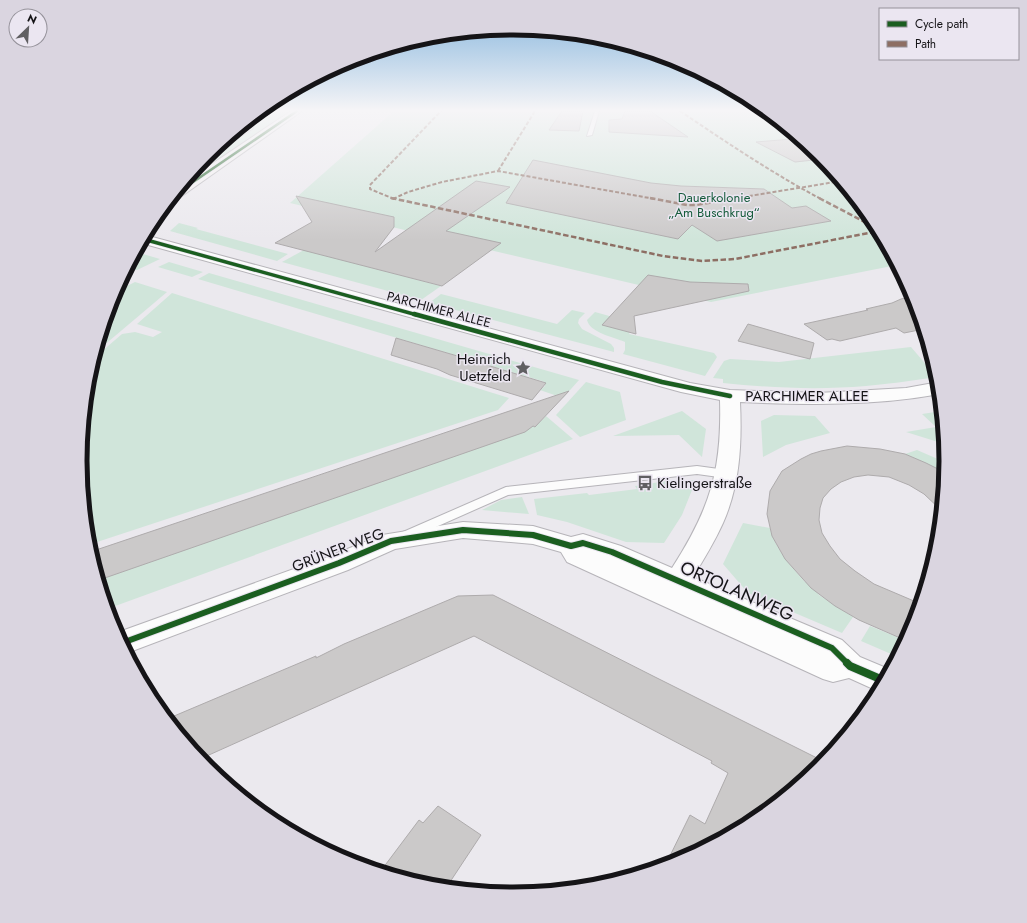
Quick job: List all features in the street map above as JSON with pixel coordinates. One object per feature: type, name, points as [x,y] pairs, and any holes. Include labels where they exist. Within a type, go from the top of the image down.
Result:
[{"type":"main road","points":[[188,187],[235,154]]},
{"type":"street","name":"PARCHIMER ALLEE","points":[[149,240],[655,380],[730,396],[818,399],[860,398],[906,394],[934,389]]},
{"type":"street","points":[[673,588],[715,514],[726,474],[732,430],[730,396]]},
{"type":"street","name":"GRÜNER WEG","points":[[127,641],[392,542],[463,530],[533,535],[571,546]]},
{"type":"street","name":"ORTOLANWEG","points":[[571,546],[576,556],[673,588],[833,670],[850,666],[880,679]]},
{"type":"lane","points":[[392,542],[506,490],[697,470],[726,474]]},
{"type":"green space","points":[[218,154],[225,154],[204,169]]},
{"type":"green space","name":"Dauerkolonie „Am Buschkrug“","points":[[345,154],[809,154],[834,180],[852,202],[883,248],[892,266],[711,302],[290,203]]},
{"type":"green space","points":[[179,223],[288,254],[277,261],[170,231]]},
{"type":"green space","points":[[304,250],[441,286],[421,300],[282,262]]},
{"type":"green space","points":[[141,253],[160,259],[137,270],[133,269]]},
{"type":"green space","points":[[169,262],[203,272],[192,277],[158,267]]},
{"type":"green space","points":[[209,273],[579,380],[563,398],[540,390],[545,386],[544,382],[542,381],[198,279]]},
{"type":"green space","points":[[135,282],[167,292],[104,346],[119,298],[124,287]]},
{"type":"green space","points":[[172,293],[509,398],[498,410],[95,543],[88,489],[87,462],[88,434],[95,378],[102,351],[122,334],[135,332],[153,337],[162,332],[137,324]]},
{"type":"green space","points":[[441,294],[557,324],[572,310],[585,313],[579,319],[578,323],[582,329],[611,344],[614,348],[614,352],[429,303]]},
{"type":"green space","points":[[595,312],[613,317],[630,332],[629,334],[714,353],[717,357],[705,376],[623,354],[625,350],[625,342],[597,331],[589,324],[587,320]]},
{"type":"green space","points":[[911,347],[929,368],[930,378],[866,386],[812,388],[723,383],[723,379],[713,378],[724,361],[730,359],[779,362]]},
{"type":"green space","points":[[586,382],[620,392],[626,420],[580,437],[556,415]]},
{"type":"green space","points":[[682,411],[706,429],[702,457],[679,435],[613,436]]},
{"type":"green space","points":[[937,412],[939,434],[938,442],[906,432],[936,427],[922,414]]},
{"type":"green space","points":[[774,415],[815,416],[830,433],[786,445],[763,457],[761,421]]},
{"type":"green space","points":[[546,416],[573,439],[113,607],[104,578],[532,426],[535,427]]},
{"type":"green space","points":[[917,450],[940,460],[940,470],[926,463],[905,454]]},
{"type":"green space","points":[[696,480],[682,515],[664,543],[626,542],[567,522],[537,515],[534,499],[587,493],[589,495],[637,489],[635,486],[666,481]]},
{"type":"green space","points":[[522,497],[529,514],[482,510],[501,500]]},
{"type":"green space","points":[[743,523],[770,528],[772,536],[780,550],[805,582],[809,581],[819,595],[853,617],[842,633],[748,593],[723,564]]},
{"type":"green space","points":[[870,626],[901,639],[893,655],[861,641]]},
{"type":"building","points":[[780,154],[809,154],[815,160],[795,162]]},
{"type":"building","points":[[533,160],[651,183],[681,186],[764,189],[792,208],[806,206],[831,221],[717,241],[692,225],[678,239],[506,203]]},
{"type":"building","points":[[476,181],[510,187],[446,231],[501,243],[442,286],[275,243],[312,222],[296,196],[394,217],[394,227],[375,252]]},
{"type":"building","points":[[648,275],[690,282],[748,284],[749,291],[634,316],[636,334],[602,325]]},
{"type":"building","points":[[908,297],[919,330],[904,333],[896,328],[840,341],[832,339],[827,340],[804,324],[868,310],[866,309],[892,303]]},
{"type":"building","points":[[748,324],[814,343],[810,359],[738,341]]},
{"type":"building","points":[[396,338],[546,383],[532,400],[391,355]]},
{"type":"building","points":[[569,391],[535,427],[533,426],[525,432],[104,578],[96,550]]},
{"type":"building","points":[[847,446],[880,449],[905,454],[940,470],[937,506],[924,494],[909,485],[889,477],[868,475],[854,477],[841,482],[831,489],[823,498],[820,508],[819,520],[822,533],[840,559],[874,584],[916,602],[901,639],[859,620],[835,606],[811,588],[785,559],[772,536],[767,514],[770,491],[782,471],[801,459],[821,451]]},
{"type":"building","points":[[493,595],[819,759],[795,782],[750,816],[727,831],[668,859],[690,815],[705,824],[728,773],[711,763],[712,761],[474,636],[206,756],[172,717],[316,656],[316,658],[344,644],[458,596]]},
{"type":"building","points":[[438,806],[481,835],[449,883],[430,880],[384,867],[419,820],[423,823]]},
{"type":"marked path","points":[[399,154],[374,180],[370,185],[370,189],[393,199],[663,256],[702,261],[735,259],[873,232]]},
{"type":"marked path","points":[[498,171],[508,154]]},
{"type":"marked path","points":[[744,154],[798,187],[867,223]]},
{"type":"marked path","points":[[393,199],[408,192],[442,182],[498,171],[687,205],[696,205],[836,182]]},
{"type":"cycle path","points":[[189,185],[234,154]]},
{"type":"cycle path","points":[[149,241],[662,382],[730,396]]},
{"type":"cycle path","points":[[127,641],[339,563],[391,541],[463,530],[533,535],[571,546],[583,543],[612,552],[832,648],[850,666],[880,679]]},
{"type":"place","name":"Heinrich Uetzfeld","points":[[523,368]]},
{"type":"place","name":"Kielingerstraße","points":[[645,483]]}]
